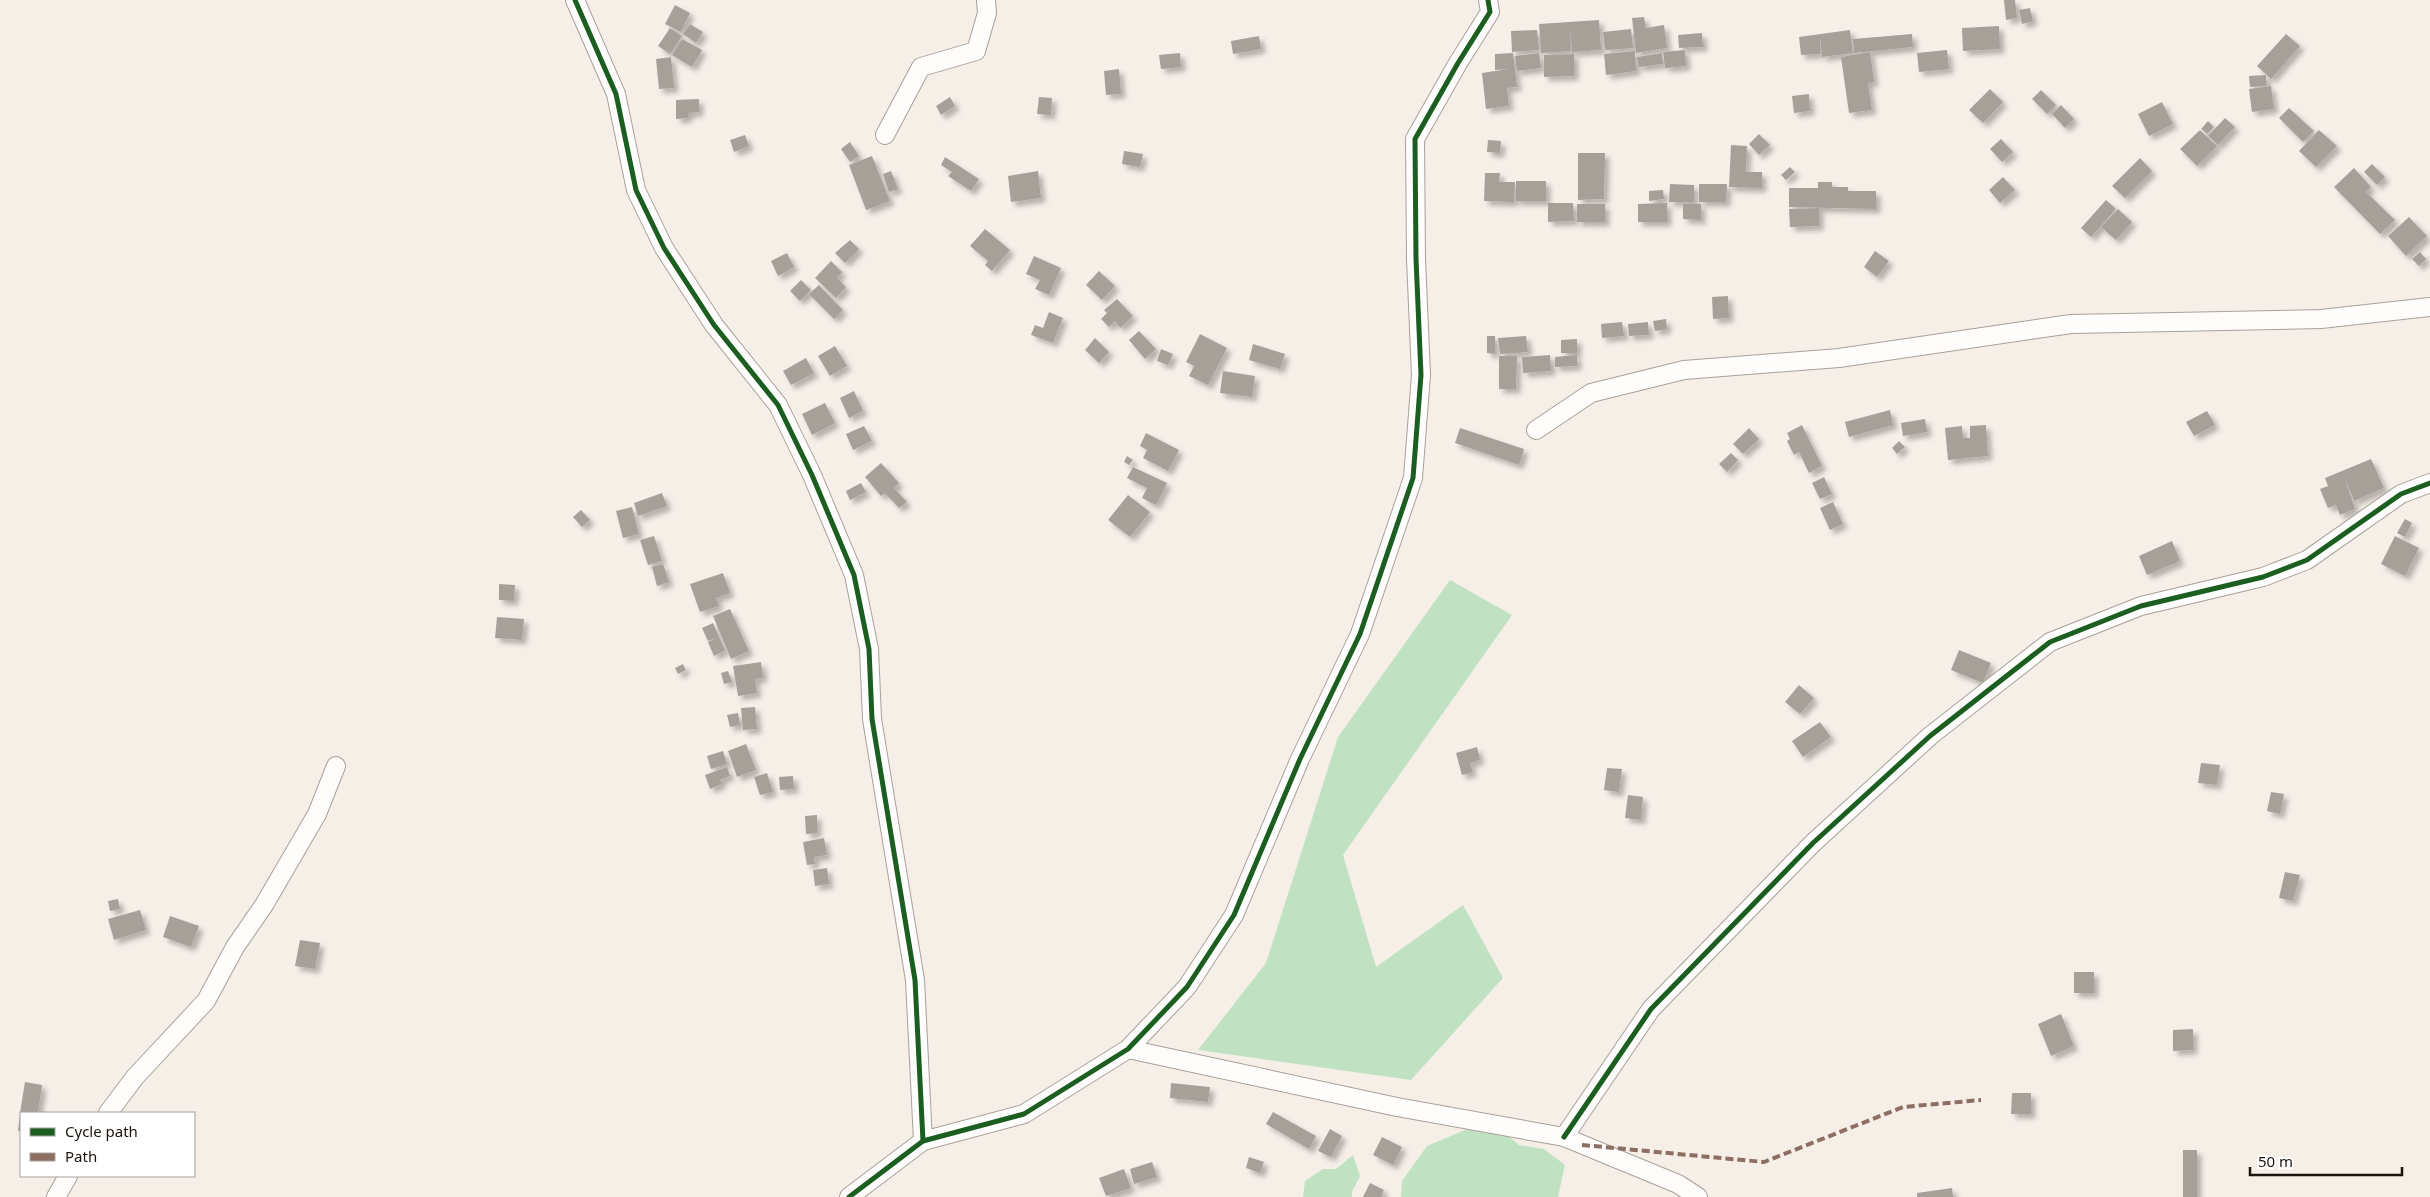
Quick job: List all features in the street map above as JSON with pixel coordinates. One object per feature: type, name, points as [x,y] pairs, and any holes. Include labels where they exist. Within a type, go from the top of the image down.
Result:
[{"type":"street","points":[[575,0],[616,94],[636,190],[660,240],[714,325],[778,405],[812,475],[854,575],[869,649],[872,719],[915,980],[923,1141]]},
{"type":"street","points":[[885,135],[921,67],[976,52],[987,13],[986,0]]},
{"type":"street","points":[[848,1197],[923,1141],[1024,1114],[1128,1049],[1187,987],[1234,915],[1300,759],[1360,634],[1412,478],[1422,375],[1416,259],[1414,140],[1490,12],[1488,0]]},
{"type":"street","points":[[1536,430],[1591,392],[1684,370],[1840,358],[2071,324],[2321,319],[2430,307]]},
{"type":"street","points":[[1564,1137],[1651,1009],[1799,857],[1930,736],[2050,642],[2141,606],[2264,577],[2307,560],[2401,494],[2430,483]]},
{"type":"street","points":[[109,1112],[135,1077],[206,1001],[235,947],[264,905],[317,814],[336,766]]},
{"type":"street","points":[[1128,1049],[1397,1107],[1564,1137],[1678,1184],[1698,1197]]},
{"type":"street","points":[[56,1197],[67,1177]]},
{"type":"green space","points":[[1450,580],[1512,615],[1343,855],[1376,967],[1463,905],[1503,978],[1411,1080],[1198,1050],[1266,963],[1338,737]]},
{"type":"green space","points":[[1499,1128],[1519,1145],[1544,1149],[1565,1165],[1558,1197],[1401,1197],[1402,1181],[1427,1146],[1465,1130]]},
{"type":"green space","points":[[1353,1155],[1360,1176],[1352,1192],[1352,1197],[1303,1197],[1305,1181],[1323,1169],[1336,1169]]},
{"type":"building","points":[[2004,0],[2015,0],[2017,18],[2006,20]]},
{"type":"building","points":[[675,5],[690,13],[681,32],[665,24]]},
{"type":"building","points":[[2030,8],[2033,21],[2022,24],[2019,10]]},
{"type":"building","points":[[1644,17],[1646,28],[1664,25],[1667,48],[1636,53],[1632,18]]},
{"type":"building","points":[[1599,20],[1601,50],[1572,52],[1570,26],[1571,51],[1541,53],[1539,24]]},
{"type":"building","points":[[690,24],[703,32],[696,43],[683,34]]},
{"type":"building","points":[[1999,26],[2000,49],[1963,51],[1962,28]]},
{"type":"building","points":[[670,28],[682,36],[670,54],[658,46]]},
{"type":"building","points":[[1631,29],[1633,48],[1605,50],[1603,32]]},
{"type":"building","points":[[1537,30],[1539,50],[1512,52],[1511,31]]},
{"type":"building","points":[[1850,30],[1853,53],[1822,57],[1820,38],[1820,54],[1801,55],[1799,37]]},
{"type":"building","points":[[1702,33],[1703,47],[1679,48],[1678,35]]},
{"type":"building","points":[[1912,34],[1913,47],[1854,53],[1853,39]]},
{"type":"building","points":[[2286,34],[2300,46],[2271,79],[2257,66]]},
{"type":"building","points":[[1259,36],[1261,49],[1233,54],[1231,41]]},
{"type":"building","points":[[682,39],[702,50],[692,67],[672,55]]},
{"type":"building","points":[[1685,50],[1686,66],[1665,68],[1663,52]]},
{"type":"building","points":[[1947,50],[1949,69],[1919,72],[1917,53]]},
{"type":"building","points":[[1635,51],[1636,71],[1606,75],[1604,54]]},
{"type":"building","points":[[1870,52],[1874,82],[1868,83],[1872,110],[1849,113],[1841,57]]},
{"type":"building","points":[[1180,53],[1181,67],[1161,69],[1159,55]]},
{"type":"building","points":[[1513,53],[1517,87],[1507,88],[1509,106],[1486,109],[1482,73],[1509,69],[1495,70],[1495,54]]},
{"type":"building","points":[[1539,53],[1541,68],[1517,71],[1515,56]]},
{"type":"building","points":[[1662,53],[1663,64],[1639,67],[1637,57]]},
{"type":"building","points":[[1574,54],[1574,76],[1544,77],[1544,55]]},
{"type":"building","points":[[671,57],[674,88],[659,89],[656,59]]},
{"type":"building","points":[[1119,69],[1121,94],[1106,95],[1104,71]]},
{"type":"building","points":[[2266,75],[2266,86],[2250,87],[2249,76]]},
{"type":"building","points":[[2271,86],[2274,109],[2252,112],[2249,89]]},
{"type":"building","points":[[1990,89],[2003,102],[1983,123],[1969,110]]},
{"type":"building","points":[[2041,90],[2056,105],[2047,114],[2032,99]]},
{"type":"building","points":[[1809,94],[1810,111],[1794,113],[1792,96]]},
{"type":"building","points":[[950,97],[955,106],[941,115],[936,106]]},
{"type":"building","points":[[1039,97],[1052,98],[1051,115],[1037,114]]},
{"type":"building","points":[[699,99],[699,112],[688,113],[688,118],[676,119],[676,100]]},
{"type":"building","points":[[2162,102],[2173,124],[2149,136],[2138,114]]},
{"type":"building","points":[[2061,105],[2074,119],[2065,128],[2052,114]]},
{"type":"building","points":[[2289,108],[2314,131],[2303,142],[2279,118]]},
{"type":"building","points":[[2225,118],[2235,127],[2218,145],[2208,136]]},
{"type":"building","points":[[2208,121],[2214,127],[2207,134],[2201,129]]},
{"type":"building","points":[[2200,130],[2217,146],[2197,166],[2180,149]]},
{"type":"building","points":[[2319,130],[2337,146],[2316,167],[2299,151]]},
{"type":"building","points":[[1759,134],[1770,145],[1759,155],[1749,144]]},
{"type":"building","points":[[745,135],[749,146],[734,152],[730,140]]},
{"type":"building","points":[[2001,139],[2013,152],[2002,162],[1990,149]]},
{"type":"building","points":[[1488,140],[1501,141],[1500,153],[1487,152]]},
{"type":"building","points":[[850,142],[859,156],[850,162],[841,149]]},
{"type":"building","points":[[1731,145],[1747,146],[1746,172],[1762,172],[1762,188],[1729,187]]},
{"type":"building","points":[[1124,151],[1143,154],[1140,167],[1122,164]]},
{"type":"building","points":[[1578,153],[1605,153],[1604,199],[1578,200]]},
{"type":"building","points":[[872,156],[890,201],[866,210],[849,165]]},
{"type":"building","points":[[945,157],[979,179],[971,191],[948,176],[952,172],[941,165]]},
{"type":"building","points":[[2140,158],[2152,171],[2125,198],[2112,186]]},
{"type":"building","points":[[2372,164],[2385,177],[2377,185],[2364,172]]},
{"type":"building","points":[[1790,167],[1795,172],[1786,180],[1781,175]]},
{"type":"building","points":[[2354,168],[2371,187],[2366,192],[2395,220],[2380,234],[2334,187]]},
{"type":"building","points":[[891,171],[898,189],[889,192],[883,174]]},
{"type":"building","points":[[1038,171],[1041,198],[1011,202],[1008,176]]},
{"type":"building","points":[[1485,173],[1500,173],[1499,182],[1515,182],[1514,202],[1484,201]]},
{"type":"building","points":[[2003,177],[2015,190],[2000,203],[1989,190]]},
{"type":"building","points":[[1516,181],[1546,181],[1546,201],[1516,201]]},
{"type":"building","points":[[1818,182],[1832,182],[1832,187],[1848,187],[1848,191],[1876,191],[1876,209],[1789,207],[1789,188],[1818,188]]},
{"type":"building","points":[[1670,184],[1694,185],[1694,202],[1669,202]]},
{"type":"building","points":[[1699,184],[1727,184],[1726,202],[1699,202]]},
{"type":"building","points":[[1663,190],[1664,199],[1649,201],[1649,191]]},
{"type":"building","points":[[2106,200],[2116,209],[2091,237],[2081,228]]},
{"type":"building","points":[[1548,203],[1573,203],[1574,221],[1548,222]]},
{"type":"building","points":[[1667,203],[1667,222],[1638,222],[1638,204]]},
{"type":"building","points":[[1577,204],[1605,204],[1605,222],[1577,222]]},
{"type":"building","points":[[1683,204],[1701,204],[1701,220],[1683,219]]},
{"type":"building","points":[[1819,208],[1819,226],[1790,227],[1789,209]]},
{"type":"building","points":[[2118,209],[2132,222],[2116,240],[2101,227]]},
{"type":"building","points":[[2409,217],[2427,236],[2406,256],[2388,236]]},
{"type":"building","points":[[985,229],[1010,250],[992,271],[985,265],[988,261],[970,246]]},
{"type":"building","points":[[850,240],[859,249],[845,263],[835,253]]},
{"type":"building","points":[[1875,251],[1889,261],[1877,277],[1864,267]]},
{"type":"building","points":[[2420,252],[2426,259],[2419,266],[2412,259]]},
{"type":"building","points":[[787,253],[794,267],[778,276],[771,261]]},
{"type":"building","points":[[1034,256],[1061,268],[1049,295],[1035,289],[1040,280],[1026,274]]},
{"type":"building","points":[[831,261],[842,272],[837,278],[846,287],[836,298],[815,278]]},
{"type":"building","points":[[1099,271],[1115,286],[1102,300],[1086,285]]},
{"type":"building","points":[[801,280],[811,290],[800,301],[790,291]]},
{"type":"building","points":[[819,285],[843,310],[834,319],[809,294]]},
{"type":"building","points":[[1728,296],[1729,318],[1713,319],[1712,297]]},
{"type":"building","points":[[1117,299],[1133,316],[1120,328],[1115,321],[1109,327],[1101,319],[1107,313],[1104,310]]},
{"type":"building","points":[[1049,312],[1063,318],[1053,343],[1031,335],[1035,325],[1043,328]]},
{"type":"building","points":[[1666,319],[1667,329],[1655,331],[1653,321]]},
{"type":"building","points":[[1622,322],[1624,336],[1602,338],[1601,324]]},
{"type":"building","points":[[1648,322],[1649,335],[1629,336],[1628,324]]},
{"type":"building","points":[[1139,331],[1156,349],[1145,359],[1129,340]]},
{"type":"building","points":[[1200,334],[1227,348],[1208,385],[1189,376],[1194,366],[1186,362]]},
{"type":"building","points":[[1487,336],[1495,336],[1495,354],[1487,353]]},
{"type":"building","points":[[1526,336],[1528,352],[1500,354],[1498,338]]},
{"type":"building","points":[[1095,338],[1109,352],[1099,363],[1085,350]]},
{"type":"building","points":[[1577,339],[1577,353],[1561,353],[1561,340]]},
{"type":"building","points":[[1253,344],[1285,354],[1280,369],[1249,360]]},
{"type":"building","points":[[835,346],[847,366],[830,376],[818,356]]},
{"type":"building","points":[[1161,349],[1173,354],[1168,365],[1157,361]]},
{"type":"building","points":[[1550,355],[1551,371],[1523,373],[1522,357]]},
{"type":"building","points":[[1577,355],[1577,366],[1555,367],[1555,357]]},
{"type":"building","points":[[1499,356],[1517,356],[1516,389],[1499,389]]},
{"type":"building","points":[[806,358],[814,373],[791,385],[783,371]]},
{"type":"building","points":[[1223,371],[1255,376],[1252,397],[1220,393]]},
{"type":"building","points":[[854,391],[863,411],[849,418],[840,398]]},
{"type":"building","points":[[825,403],[835,423],[812,435],[802,414]]},
{"type":"building","points":[[1890,410],[1893,425],[1849,437],[1845,422]]},
{"type":"building","points":[[2207,411],[2215,425],[2194,436],[2186,422]]},
{"type":"building","points":[[1925,419],[1927,432],[1903,436],[1901,423]]},
{"type":"building","points":[[1802,425],[1822,466],[1809,473],[1799,452],[1794,455],[1787,441],[1790,439],[1787,433]]},
{"type":"building","points":[[1986,425],[1988,456],[1948,460],[1945,428],[1962,426],[1963,438],[1970,438],[1970,426]]},
{"type":"building","points":[[864,426],[872,441],[853,450],[846,434]]},
{"type":"building","points":[[1460,428],[1524,449],[1519,465],[1455,443]]},
{"type":"building","points":[[1749,428],[1759,439],[1743,454],[1733,444]]},
{"type":"building","points":[[1146,433],[1179,450],[1168,471],[1143,458],[1147,450],[1140,446]]},
{"type":"building","points":[[1899,441],[1905,447],[1897,454],[1892,448]]},
{"type":"building","points":[[1731,453],[1738,460],[1727,472],[1719,464]]},
{"type":"building","points":[[1127,456],[1133,460],[1129,465],[1124,462]]},
{"type":"building","points":[[2371,459],[2384,488],[2354,501],[2344,476],[2355,509],[2340,515],[2336,505],[2328,508],[2320,489],[2328,486],[2325,478]]},
{"type":"building","points":[[881,463],[899,483],[894,488],[907,502],[899,508],[885,493],[881,496],[865,477]]},
{"type":"building","points":[[1133,467],[1167,483],[1156,505],[1142,498],[1147,488],[1127,478]]},
{"type":"building","points":[[1824,477],[1832,494],[1820,499],[1812,483]]},
{"type":"building","points":[[861,483],[866,492],[850,500],[846,491]]},
{"type":"building","points":[[662,493],[667,506],[638,516],[634,503]]},
{"type":"building","points":[[1128,495],[1150,512],[1130,537],[1108,520]]},
{"type":"building","points":[[1833,502],[1843,524],[1830,530],[1820,508]]},
{"type":"building","points":[[632,507],[639,534],[623,538],[616,511]]},
{"type":"building","points":[[581,510],[590,520],[582,527],[573,517]]},
{"type":"building","points":[[2405,519],[2412,523],[2405,537],[2397,533]]},
{"type":"building","points":[[654,536],[662,561],[648,565],[640,540]]},
{"type":"building","points":[[2395,536],[2419,548],[2405,576],[2381,564]]},
{"type":"building","points":[[2172,541],[2180,561],[2147,575],[2139,556]]},
{"type":"building","points":[[663,564],[669,582],[657,586],[652,567]]},
{"type":"building","points":[[723,573],[730,593],[716,598],[719,606],[700,612],[690,584]]},
{"type":"building","points":[[499,584],[515,585],[514,601],[499,600]]},
{"type":"building","points":[[730,609],[749,651],[731,659],[713,616]]},
{"type":"building","points":[[497,617],[524,619],[522,640],[495,638]]},
{"type":"building","points":[[713,623],[719,637],[708,641],[702,628]]},
{"type":"building","points":[[719,637],[725,650],[714,656],[708,642]]},
{"type":"building","points":[[1959,650],[1991,663],[1983,683],[1951,670]]},
{"type":"building","points":[[761,662],[763,678],[755,679],[757,693],[738,696],[733,666]]},
{"type":"building","points":[[683,664],[686,670],[678,674],[675,668]]},
{"type":"building","points":[[728,671],[732,682],[724,684],[721,673]]},
{"type":"building","points":[[1799,685],[1814,698],[1800,714],[1785,702]]},
{"type":"building","points":[[755,707],[757,729],[743,730],[741,708]]},
{"type":"building","points":[[738,713],[740,725],[730,727],[727,715]]},
{"type":"building","points":[[1820,722],[1831,737],[1803,757],[1792,741]]},
{"type":"building","points":[[746,744],[756,770],[737,777],[728,751]]},
{"type":"building","points":[[1477,747],[1480,760],[1470,763],[1473,772],[1462,775],[1456,753]]},
{"type":"building","points":[[723,751],[727,764],[711,769],[707,756]]},
{"type":"building","points":[[2201,763],[2220,765],[2217,785],[2198,783]]},
{"type":"building","points":[[727,767],[730,776],[720,780],[722,784],[710,789],[705,775]]},
{"type":"building","points":[[1607,768],[1622,769],[1619,792],[1604,790]]},
{"type":"building","points":[[767,773],[773,792],[760,795],[754,777]]},
{"type":"building","points":[[793,776],[794,789],[780,790],[779,777]]},
{"type":"building","points":[[2271,792],[2284,794],[2280,814],[2267,811]]},
{"type":"building","points":[[1628,795],[1643,797],[1641,820],[1625,818]]},
{"type":"building","points":[[817,815],[817,833],[806,834],[805,816]]},
{"type":"building","points":[[824,838],[827,855],[814,857],[815,864],[807,865],[803,842]]},
{"type":"building","points":[[827,868],[829,884],[815,886],[813,870]]},
{"type":"building","points":[[2285,872],[2300,875],[2293,901],[2279,898]]},
{"type":"building","points":[[118,899],[120,909],[110,911],[108,901]]},
{"type":"building","points":[[140,910],[146,930],[114,940],[108,919]]},
{"type":"building","points":[[170,916],[199,926],[191,947],[163,937]]},
{"type":"building","points":[[300,940],[320,943],[315,969],[295,966]]},
{"type":"building","points":[[2074,972],[2094,972],[2094,993],[2074,993]]},
{"type":"building","points":[[2061,1014],[2074,1046],[2051,1056],[2038,1024]]},
{"type":"building","points":[[2193,1029],[2193,1050],[2173,1051],[2173,1030]]},
{"type":"building","points":[[25,1082],[42,1085],[38,1112],[20,1112]]},
{"type":"building","points":[[1171,1083],[1210,1087],[1208,1102],[1170,1098]]},
{"type":"building","points":[[2012,1093],[2031,1093],[2031,1114],[2011,1114]]},
{"type":"building","points":[[1273,1112],[1316,1136],[1309,1149],[1266,1124]]},
{"type":"building","points":[[20,1114],[20,1131],[18,1131]]},
{"type":"building","points":[[1330,1129],[1342,1136],[1331,1157],[1318,1151]]},
{"type":"building","points":[[1382,1137],[1402,1147],[1393,1165],[1373,1155]]},
{"type":"building","points":[[2183,1150],[2197,1150],[2197,1197],[2183,1197]]},
{"type":"building","points":[[1249,1157],[1264,1162],[1260,1173],[1246,1168]]},
{"type":"building","points":[[1152,1162],[1157,1177],[1134,1184],[1130,1169]]},
{"type":"building","points":[[1124,1169],[1131,1188],[1106,1196],[1099,1178]]},
{"type":"building","points":[[1370,1183],[1384,1190],[1381,1197],[1363,1197]]},
{"type":"building","points":[[1952,1188],[1953,1197],[1917,1197],[1917,1193]]},
{"type":"marked path","points":[[1582,1145],[1764,1162],[1903,1107],[1981,1100]]},
{"type":"cycle path","points":[[575,0],[616,94],[636,190],[664,248],[714,325],[778,405],[812,475],[854,575],[869,649],[872,719],[915,980],[923,1141]]},
{"type":"cycle path","points":[[849,1197],[923,1141],[1024,1114],[1128,1049],[1187,987],[1234,915],[1300,759],[1360,634],[1413,478],[1421,375],[1416,259],[1415,139],[1458,63],[1490,12],[1488,0]]},
{"type":"cycle path","points":[[1564,1137],[1651,1009],[1813,843],[1930,736],[2050,642],[2141,606],[2263,577],[2307,560],[2401,494],[2430,483]]}]
